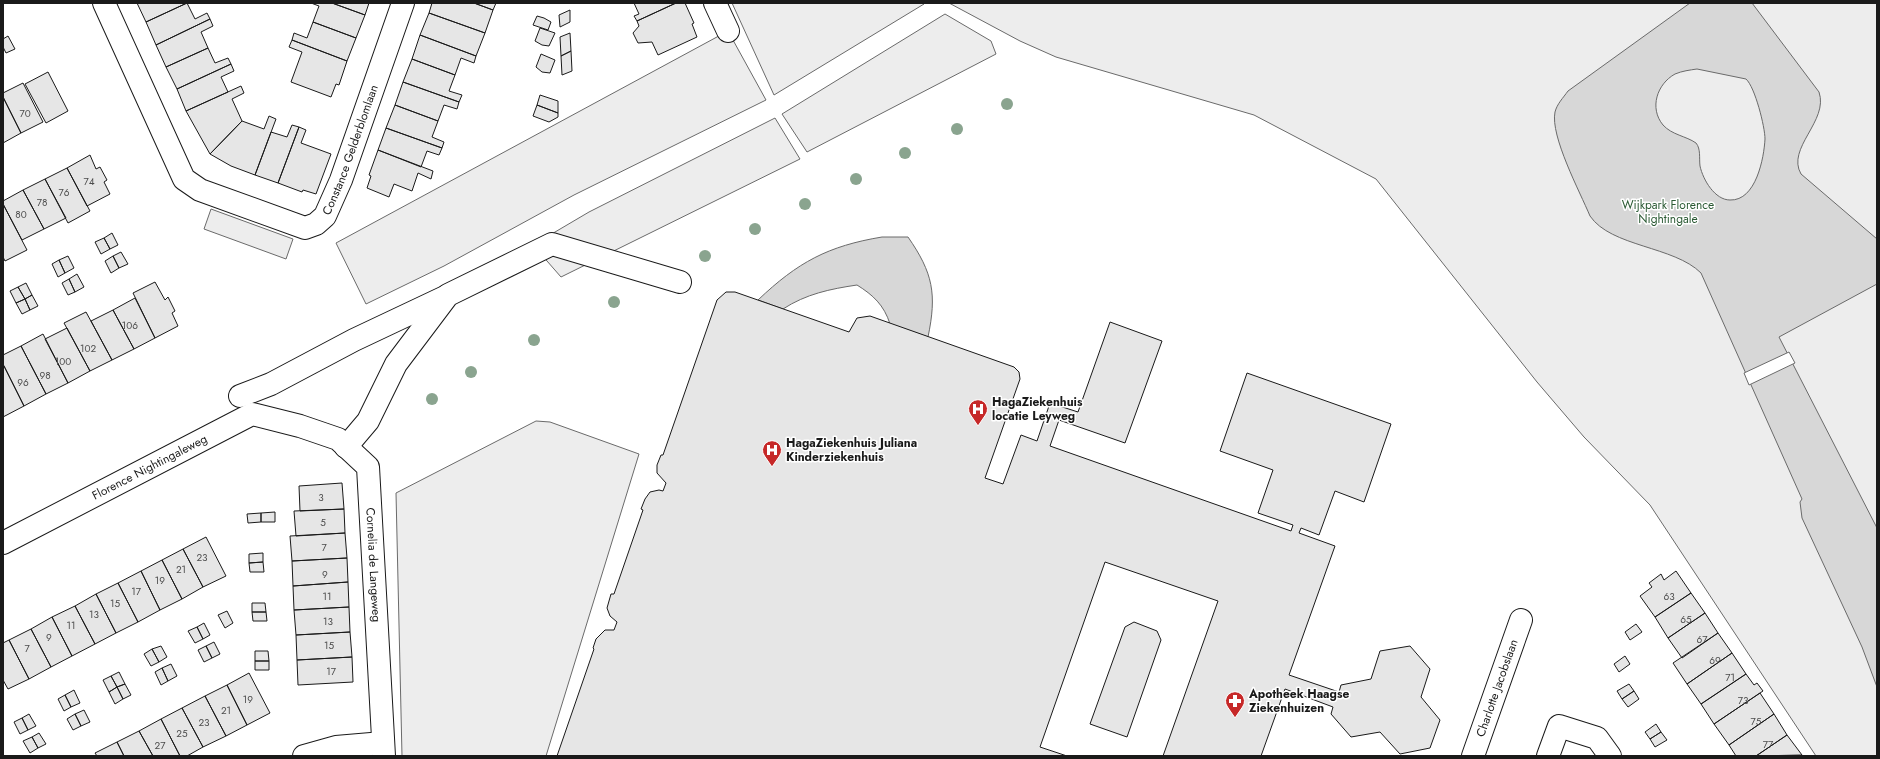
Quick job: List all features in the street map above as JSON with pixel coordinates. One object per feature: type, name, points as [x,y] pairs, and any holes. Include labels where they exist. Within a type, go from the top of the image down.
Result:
[{"type":"street","name":"Constance Gelderblomlaan","points":[[104,3],[184,179],[200,190],[305,228],[316,224],[325,216],[338,187],[403,3]]},
{"type":"street","points":[[715,3],[728,31]]},
{"type":"street","points":[[240,396],[271,384],[354,340],[552,244],[680,282]]},
{"type":"street","points":[[346,447],[368,421],[396,364],[448,295]]},
{"type":"street","name":"Florence Nightingaleweg","points":[[3,543],[252,414],[300,426]]},
{"type":"street","name":"Cornelia de Langeweg","points":[[300,426],[338,439],[368,467],[384,749],[336,747],[304,756]]},
{"type":"street","name":"Charlotte Jacobslaan","points":[[1473,756],[1521,620]]},
{"type":"street","points":[[1548,756],[1559,726],[1597,738],[1610,756]]},
{"type":"shaded area","points":[[732,3],[921,3],[924,4],[774,95]]},
{"type":"shaded area","name":"Wijkpark Florence Nightingale","points":[[949,3],[1877,3],[1877,756],[1816,756],[1650,505],[1584,437],[1537,382],[1376,179],[1254,115],[1056,57],[1020,41]]},
{"type":"shaded area","points":[[1690,3],[1752,3],[1819,92],[1820,103],[1818,113],[1799,154],[1798,164],[1801,174],[1877,239],[1877,284],[1779,337],[1877,528],[1877,687],[1862,647],[1802,518],[1800,502],[1802,499],[1701,273],[1689,264],[1675,257],[1627,241],[1612,234],[1600,226],[1590,216],[1573,179],[1557,135],[1555,112],[1560,101],[1568,91]],"holes":[[[1697,69],[1746,79],[1753,90],[1765,133],[1763,157],[1757,177],[1746,194],[1739,198],[1730,200],[1719,197],[1710,188],[1700,166],[1698,145],[1671,131],[1663,125],[1656,111],[1656,104],[1657,97],[1664,84],[1669,78],[1680,72]]]},
{"type":"shaded area","points":[[945,14],[991,41],[996,54],[807,152],[782,114]]},
{"type":"shaded area","points":[[728,31],[766,100],[574,195],[444,266],[366,304],[336,243]]},
{"type":"shaded area","points":[[775,118],[800,159],[561,277],[533,245],[589,212]]},
{"type":"shaded area","points":[[211,209],[293,239],[286,259],[204,229]]},
{"type":"shaded area","points":[[882,237],[908,237],[923,262],[931,284],[932,296],[931,322],[928,337],[890,324],[885,311],[877,301],[857,285],[818,293],[800,299],[783,309],[758,300],[787,275],[815,258],[845,245]]},
{"type":"shaded area","points":[[536,421],[550,422],[639,454],[546,756],[402,756],[396,493]]},
{"type":"pier","points":[[1789,352],[1795,363],[1749,385],[1744,373]]},
{"type":"building","points":[[137,3],[187,3],[146,22]]},
{"type":"building","points":[[187,3],[195,19],[207,13],[210,19],[156,45],[146,22]]},
{"type":"building","points":[[311,3],[332,3],[365,15],[356,38],[313,22],[319,6]]},
{"type":"building","points":[[332,3],[369,3],[365,15]]},
{"type":"building","points":[[432,3],[474,3],[493,10],[485,33],[429,13]]},
{"type":"building","points":[[474,3],[496,3],[493,10]]},
{"type":"building","points":[[634,3],[676,3],[637,21],[634,16],[639,14]]},
{"type":"building","points":[[676,3],[685,3],[694,23],[692,24],[697,37],[658,55],[652,42],[638,43],[633,33],[639,26],[637,21]]},
{"type":"building","points":[[570,10],[570,22],[560,27],[559,15]]},
{"type":"building","points":[[429,13],[485,33],[476,56],[420,35]]},
{"type":"building","points":[[537,16],[551,22],[548,30],[533,25]]},
{"type":"building","points":[[210,19],[213,26],[201,32],[208,48],[166,67],[156,45]]},
{"type":"building","points":[[313,22],[356,38],[347,61],[292,40],[294,33],[307,38]]},
{"type":"building","points":[[540,28],[555,33],[549,46],[542,45],[535,41]]},
{"type":"building","points":[[570,33],[571,51],[561,56],[560,37]]},
{"type":"building","points":[[420,35],[476,56],[474,63],[461,58],[455,75],[412,59]]},
{"type":"building","points":[[8,36],[15,49],[6,53],[3,47],[3,39]]},
{"type":"building","points":[[292,40],[347,61],[339,85],[336,84],[331,97],[291,82],[302,52],[289,47]]},
{"type":"building","points":[[208,48],[215,63],[228,58],[231,64],[177,89],[166,67]]},
{"type":"building","points":[[571,51],[572,71],[562,75],[561,56]]},
{"type":"building","points":[[541,54],[555,60],[550,73],[542,72],[536,67]]},
{"type":"building","points":[[412,59],[455,75],[449,91],[462,95],[459,102],[403,82]]},
{"type":"building","points":[[231,64],[234,71],[221,77],[228,92],[186,111],[177,89]]},
{"type":"building","points":[[48,72],[68,111],[46,123],[25,84]]},
{"type":"building","points":[[403,82],[459,102],[457,109],[444,105],[438,121],[395,105]]},
{"type":"building","points":[[23,83],[43,122],[21,133],[3,97],[3,93]]},
{"type":"building","points":[[241,86],[244,93],[232,99],[242,121],[210,154],[186,111]]},
{"type":"building","points":[[540,95],[558,101],[558,113],[537,105]]},
{"type":"building","points":[[3,97],[21,133],[3,143]]},
{"type":"building","points":[[395,105],[438,121],[432,137],[444,142],[442,148],[386,128]]},
{"type":"building","points":[[537,105],[558,113],[558,117],[549,122],[533,116]]},
{"type":"building","points":[[269,116],[276,119],[255,175],[231,166],[210,154],[242,121],[264,129]]},
{"type":"building","points":[[292,125],[299,127],[278,183],[255,175],[271,132],[287,137]]},
{"type":"building","points":[[299,127],[306,130],[301,143],[331,154],[316,194],[303,190],[302,192],[278,183]]},
{"type":"building","points":[[386,128],[442,148],[439,155],[427,151],[421,167],[378,150]]},
{"type":"building","points":[[378,150],[433,171],[431,179],[418,173],[412,191],[394,184],[389,197],[367,188],[371,176],[369,175]]},
{"type":"building","points":[[90,155],[96,169],[100,167],[107,180],[104,182],[110,194],[87,206],[67,168]]},
{"type":"building","points":[[67,168],[90,211],[68,223],[45,179]]},
{"type":"building","points":[[45,179],[66,218],[44,229],[23,190]]},
{"type":"building","points":[[23,190],[44,229],[22,240],[3,204],[3,201]]},
{"type":"building","points":[[3,204],[27,250],[5,261],[3,257]]},
{"type":"building","points":[[112,233],[118,245],[110,249],[104,238]]},
{"type":"building","points":[[104,238],[110,249],[101,254],[95,242]]},
{"type":"building","points":[[121,252],[128,264],[119,268],[113,256]]},
{"type":"building","points":[[68,256],[74,268],[65,273],[59,260]]},
{"type":"building","points":[[113,256],[119,268],[111,273],[105,261]]},
{"type":"building","points":[[59,260],[65,273],[58,277],[52,264]]},
{"type":"building","points":[[77,274],[84,287],[75,292],[69,279]]},
{"type":"building","points":[[69,279],[75,292],[68,295],[62,283]]},
{"type":"building","points":[[155,282],[165,300],[168,297],[175,311],[172,313],[178,326],[155,338],[133,293]]},
{"type":"building","points":[[26,283],[32,295],[25,299],[18,287]]},
{"type":"building","points":[[18,287],[25,299],[16,303],[10,291]]},
{"type":"building","points":[[726,292],[735,292],[849,332],[857,318],[870,316],[1014,367],[1019,372],[1020,379],[985,478],[1003,484],[1021,435],[1037,441],[1050,403],[1078,412],[1110,322],[1162,341],[1125,443],[1059,420],[1050,446],[1291,531],[1293,525],[1258,513],[1273,470],[1220,451],[1247,373],[1391,424],[1364,502],[1335,491],[1319,535],[1301,528],[1299,533],[1335,546],[1289,675],[1339,692],[1341,685],[1371,679],[1380,651],[1410,646],[1430,669],[1421,697],[1440,720],[1430,748],[1400,754],[1380,732],[1351,737],[1331,714],[1333,707],[1285,689],[1261,756],[1163,756],[1218,601],[1105,562],[1040,747],[1067,756],[557,756],[594,649],[596,639],[605,630],[614,630],[617,622],[610,616],[607,608],[611,594],[614,594],[643,510],[641,509],[645,499],[650,492],[659,490],[663,491],[666,483],[657,473],[657,465],[661,455],[663,455],[717,300]]},
{"type":"building","points":[[32,295],[38,306],[30,310],[25,299]]},
{"type":"building","points":[[135,298],[155,338],[134,349],[113,310]]},
{"type":"building","points":[[25,299],[30,310],[22,314],[16,303]]},
{"type":"building","points":[[113,310],[134,349],[112,360],[91,321]]},
{"type":"building","points":[[86,312],[112,360],[90,371],[64,323]]},
{"type":"building","points":[[67,328],[90,371],[68,383],[45,339]]},
{"type":"building","points":[[43,334],[68,383],[46,394],[21,346]]},
{"type":"building","points":[[21,346],[46,394],[24,406],[3,364],[3,355]]},
{"type":"building","points":[[4,366],[24,406],[3,417],[3,367]]},
{"type":"building","points":[[342,483],[344,509],[300,511],[299,486]]},
{"type":"building","points":[[344,509],[345,533],[296,536],[294,511]]},
{"type":"building","points":[[275,512],[275,522],[261,522],[261,513]]},
{"type":"building","points":[[261,513],[261,522],[248,523],[247,514]]},
{"type":"building","points":[[345,533],[347,558],[292,561],[290,536]]},
{"type":"building","points":[[206,537],[226,576],[203,587],[183,549]]},
{"type":"building","points":[[183,549],[203,587],[182,599],[162,560]]},
{"type":"building","points":[[263,553],[263,562],[249,563],[249,554]]},
{"type":"building","points":[[347,558],[348,582],[293,586],[292,561]]},
{"type":"building","points":[[162,560],[182,599],[160,610],[141,571]]},
{"type":"building","points":[[263,562],[264,572],[250,572],[249,563]]},
{"type":"building","points":[[141,571],[160,610],[138,622],[118,583]]},
{"type":"building","points":[[1676,571],[1691,593],[1655,617],[1640,596],[1652,587],[1649,583],[1661,574],[1664,580]]},
{"type":"building","points":[[348,582],[349,607],[294,610],[293,586]]},
{"type":"building","points":[[118,583],[138,622],[116,633],[96,594]]},
{"type":"building","points":[[1691,593],[1705,613],[1668,638],[1655,617]]},
{"type":"building","points":[[96,594],[116,633],[95,644],[75,606]]},
{"type":"building","points":[[252,603],[265,603],[266,612],[252,612]]},
{"type":"building","points":[[75,606],[95,644],[72,656],[52,617]]},
{"type":"building","points":[[349,607],[350,632],[296,635],[294,610]]},
{"type":"building","points":[[227,611],[233,623],[225,628],[218,615]]},
{"type":"building","points":[[252,612],[266,612],[267,621],[253,621]]},
{"type":"building","points":[[1705,613],[1718,633],[1682,658],[1668,638]]},
{"type":"building","points":[[52,617],[72,656],[51,667],[31,629]]},
{"type":"building","points":[[1134,622],[1157,631],[1161,640],[1127,737],[1090,724],[1125,627]]},
{"type":"building","points":[[204,623],[210,635],[203,639],[197,627]]},
{"type":"building","points":[[1636,624],[1642,632],[1630,640],[1625,632]]},
{"type":"building","points":[[197,627],[203,639],[195,643],[188,631]]},
{"type":"building","points":[[31,629],[51,667],[29,679],[9,640]]},
{"type":"building","points":[[350,632],[352,657],[297,660],[296,635]]},
{"type":"building","points":[[1718,633],[1732,653],[1687,684],[1673,663]]},
{"type":"building","points":[[9,640],[29,679],[8,689],[3,680],[3,643]]},
{"type":"building","points":[[214,642],[220,654],[212,658],[206,646]]},
{"type":"building","points":[[161,646],[167,657],[159,662],[152,649]]},
{"type":"building","points":[[206,646],[212,658],[204,662],[198,650]]},
{"type":"building","points":[[152,649],[159,662],[151,666],[144,654]]},
{"type":"building","points":[[255,651],[268,651],[269,661],[255,661]]},
{"type":"building","points":[[1732,653],[1746,674],[1701,704],[1687,684]]},
{"type":"building","points":[[1625,656],[1630,664],[1619,672],[1614,664]]},
{"type":"building","points":[[352,657],[353,682],[298,685],[297,660]]},
{"type":"building","points":[[255,661],[269,661],[269,670],[255,670]]},
{"type":"building","points":[[171,664],[177,676],[168,681],[162,668]]},
{"type":"building","points":[[162,668],[168,681],[161,685],[155,672]]},
{"type":"building","points":[[119,672],[125,684],[117,687],[111,676]]},
{"type":"building","points":[[249,673],[270,713],[247,725],[227,685]]},
{"type":"building","points":[[1746,674],[1754,685],[1757,683],[1763,691],[1714,724],[1701,704]]},
{"type":"building","points":[[111,676],[117,687],[109,692],[103,680]]},
{"type":"building","points":[[125,684],[131,695],[123,699],[117,687]]},
{"type":"building","points":[[1629,684],[1634,691],[1622,699],[1617,691]]},
{"type":"building","points":[[227,685],[247,725],[226,736],[205,696]]},
{"type":"building","points":[[117,687],[123,699],[115,704],[109,692]]},
{"type":"building","points":[[74,690],[80,703],[71,707],[65,695]]},
{"type":"building","points":[[1634,691],[1639,699],[1628,707],[1622,699]]},
{"type":"building","points":[[1760,693],[1774,714],[1729,745],[1714,724]]},
{"type":"building","points":[[65,695],[71,707],[64,711],[58,699]]},
{"type":"building","points":[[205,696],[226,736],[203,747],[182,708]]},
{"type":"building","points":[[182,708],[203,747],[187,756],[180,756],[161,719]]},
{"type":"building","points":[[84,710],[90,722],[81,726],[75,714]]},
{"type":"building","points":[[29,714],[36,726],[28,730],[22,718]]},
{"type":"building","points":[[75,714],[81,726],[73,730],[67,719]]},
{"type":"building","points":[[1774,714],[1787,735],[1756,756],[1736,756],[1729,745]]},
{"type":"building","points":[[22,718],[28,730],[20,734],[14,722]]},
{"type":"building","points":[[161,719],[180,756],[153,756],[139,731]]},
{"type":"building","points":[[1656,724],[1661,732],[1650,739],[1645,732]]},
{"type":"building","points":[[139,731],[153,756],[124,756],[117,742]]},
{"type":"building","points":[[1661,732],[1667,740],[1655,747],[1650,739]]},
{"type":"building","points":[[39,733],[46,744],[38,748],[32,737]]},
{"type":"building","points":[[1787,735],[1802,755],[1756,756]]},
{"type":"building","points":[[32,737],[38,748],[30,753],[23,741]]},
{"type":"building","points":[[117,742],[124,756],[97,756],[95,753]]},
{"type":"place","name":"HagaZiekenhuis locatie Leyweg","points":[[978,426]]},
{"type":"place","name":"HagaZiekenhuis Juliana Kinderziekenhuis","points":[[772,467]]},
{"type":"place","name":"Apotheek Haagse Ziekenhuizen","points":[[1235,718]]}]
